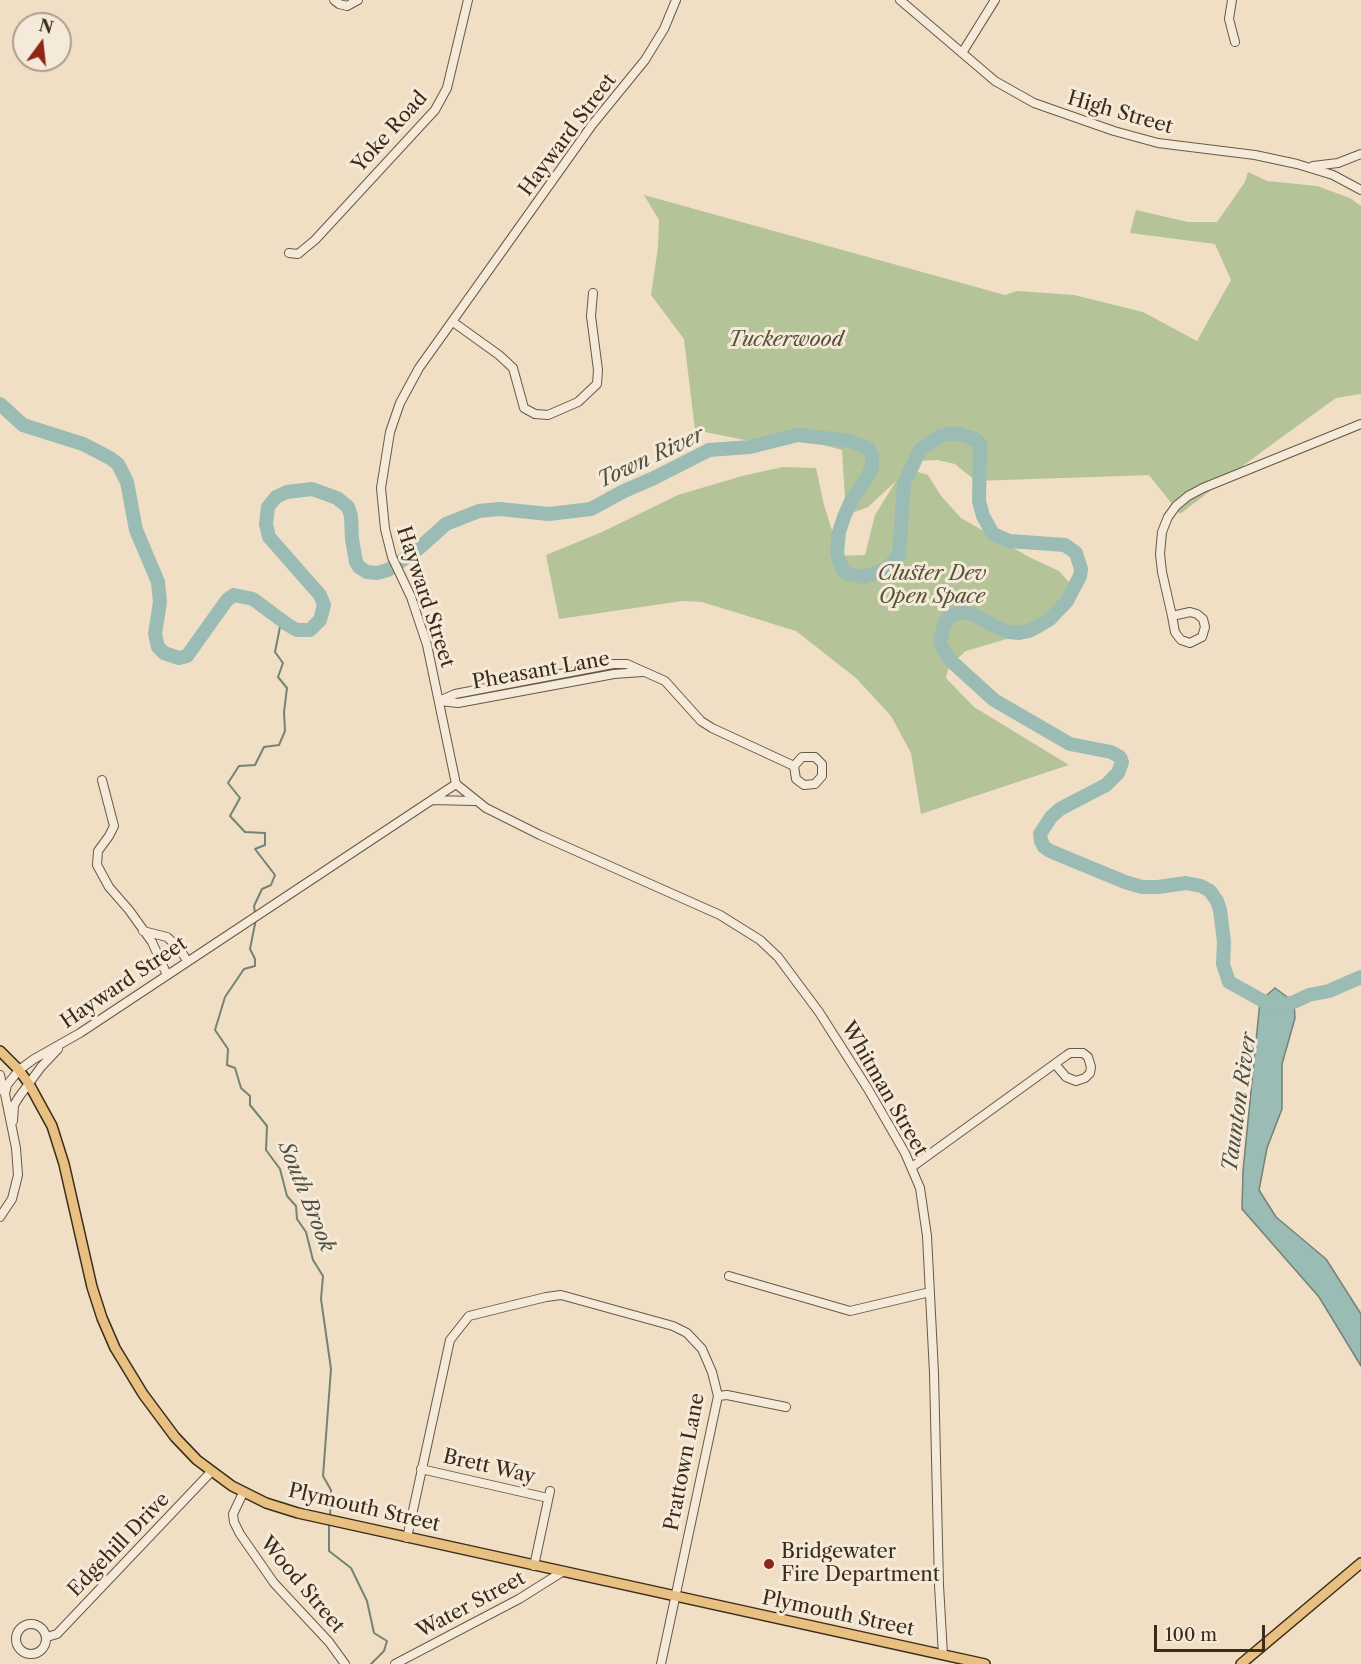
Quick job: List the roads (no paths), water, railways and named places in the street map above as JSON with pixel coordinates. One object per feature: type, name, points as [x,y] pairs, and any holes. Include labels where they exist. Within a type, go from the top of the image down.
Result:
[{"type":"main road","name":"Plymouth Street","points":[[0,1051],[19,1070],[43,1106],[60,1148],[90,1281],[108,1333],[132,1378],[185,1448],[211,1472],[243,1493],[282,1508],[407,1538],[985,1664]]},
{"type":"main road","points":[[1241,1664],[1361,1563]]},
{"type":"street","points":[[334,0],[348,6],[358,0]]},
{"type":"street","name":"Yoke Road","points":[[289,253],[298,254],[315,240],[435,110],[447,88],[468,0]]},
{"type":"street","name":"Hayward Street","points":[[19,1070],[39,1055],[63,1044],[456,784],[421,626],[392,557],[385,529],[381,496],[383,463],[390,432],[396,411],[408,386],[587,133],[645,60],[664,29],[676,0]]},
{"type":"street","name":"High Street","points":[[900,0],[995,81],[1024,98],[1104,128],[1169,145],[1255,155],[1308,167],[1361,190]]},
{"type":"street","points":[[962,53],[995,0]]},
{"type":"street","points":[[1232,0],[1229,19],[1235,42]]},
{"type":"street","points":[[1308,167],[1338,163],[1361,154]]},
{"type":"street","points":[[453,322],[513,368],[524,408],[535,414],[548,415],[578,402],[597,384],[598,370],[591,316],[593,293]]},
{"type":"street","points":[[1172,616],[1190,612],[1197,614],[1204,623],[1204,634],[1196,641],[1184,641],[1177,635],[1172,616],[1162,572],[1160,547],[1165,525],[1172,512],[1182,501],[1203,488],[1361,424]]},
{"type":"street","name":"Pheasant Lane","points":[[439,701],[455,694],[526,680],[617,663],[627,664],[665,681],[701,721],[712,728],[794,766]]},
{"type":"street","name":"Pheasant Lane","points":[[439,701],[458,703],[614,674],[642,672]]},
{"type":"street","points":[[550,676],[552,685]]},
{"type":"street","points":[[526,680],[529,690]]},
{"type":"street","name":"Pheasant Lane","points":[[802,757],[815,757],[822,764],[822,776],[815,784],[804,785],[796,779],[794,766],[802,757]]},
{"type":"street","points":[[102,780],[114,826],[98,851],[97,865],[109,887],[152,942],[167,975]]},
{"type":"street","name":"Whitman Street","points":[[456,784],[476,801],[557,843],[720,915],[760,940],[778,957],[819,1012],[868,1089],[912,1167],[925,1212],[943,1655]]},
{"type":"street","points":[[433,800],[476,801]]},
{"type":"street","points":[[143,930],[167,937],[180,949],[187,961]]},
{"type":"street","name":"Hayward Street","points":[[12,1128],[14,1105],[41,1066],[63,1044]]},
{"type":"street","points":[[912,1167],[1070,1053],[1077,1052],[1088,1057],[1091,1066],[1090,1073],[1086,1078],[1076,1081],[1066,1077],[1055,1064]]},
{"type":"street","points":[[6,1107],[6,1088],[19,1070]]},
{"type":"street","points":[[0,1075],[12,1128],[18,1175],[12,1199],[0,1217]]},
{"type":"street","points":[[729,1276],[850,1311],[930,1292]]},
{"type":"street","name":"Prattown Lane","points":[[407,1538],[450,1340],[469,1316],[561,1295],[673,1326],[687,1333],[702,1349],[718,1396],[661,1664]]},
{"type":"street","points":[[718,1396],[727,1395],[786,1407]]},
{"type":"street","name":"Brett Way","points":[[421,1468],[549,1495],[534,1566]]},
{"type":"street","name":"Edgehill Drive","points":[[46,1637],[57,1633],[211,1472]]},
{"type":"street","name":"Wood Street","points":[[243,1493],[233,1514],[240,1534],[274,1582],[329,1642],[345,1664]]},
{"type":"street","name":"Water Street","points":[[395,1664],[519,1599],[561,1572]]},
{"type":"street","name":"Edgehill Drive","points":[[30,1623],[42,1627],[46,1637],[44,1647],[33,1653],[23,1651],[16,1641],[19,1630],[30,1623]]},
{"type":"water","points":[[1275,988],[1294,1002],[1295,1018],[1282,1064],[1282,1109],[1267,1148],[1259,1190],[1276,1217],[1326,1259],[1361,1314],[1361,1366],[1319,1297],[1242,1209],[1243,1171],[1260,1001]]},
{"type":"waterway","name":"Town River","points":[[0,404],[23,425],[83,444],[118,464],[127,482],[136,530],[158,582],[160,602],[155,634],[158,647],[164,653],[179,658],[187,656],[227,600],[234,595],[253,599],[297,630],[310,630],[320,620],[324,605],[320,595],[269,537],[266,524],[268,507],[276,497],[287,492],[312,489],[337,498],[348,507],[356,562],[367,572],[377,573],[388,570],[418,549],[446,524],[479,511],[499,509],[549,514],[591,509],[709,450],[750,447],[798,435],[850,441],[868,448],[872,456],[872,467],[844,517],[839,532],[837,553],[842,569],[848,574],[863,577],[887,569],[899,555],[904,484],[920,450],[940,436],[949,434],[975,439],[980,444],[979,501],[983,516],[993,534],[1009,541],[1065,545],[1076,553],[1081,569],[1080,576],[1067,601],[1050,619],[1029,631],[1009,632],[973,614],[964,612],[954,614],[947,619],[940,641],[942,648],[950,660],[994,700],[1070,744],[1111,752],[1120,757],[1122,762],[1118,773],[1106,785],[1060,809],[1051,817],[1040,834],[1044,847],[1142,887],[1186,883],[1201,886],[1210,891],[1220,910],[1224,942],[1223,964],[1229,982],[1274,1007]]},
{"type":"waterway","name":"South Brook","points":[[255,913],[254,906],[262,889],[271,885],[275,875],[255,849],[265,845],[265,833],[245,832],[230,816],[240,798],[228,783],[239,766],[255,765],[264,747],[279,745],[285,731],[284,712],[287,688],[278,677],[283,663],[275,652],[280,627],[284,622]]},
{"type":"waterway","name":"South Brook","points":[[256,919],[250,949],[255,959],[255,966],[244,969],[225,997],[215,1030],[228,1049],[227,1065],[235,1068],[241,1088],[250,1096],[250,1105],[267,1126],[266,1150],[280,1169],[287,1196],[296,1206],[297,1219],[306,1232],[313,1260],[323,1276],[321,1299],[331,1369],[323,1476],[331,1490],[330,1518]]},
{"type":"waterway","points":[[1276,1007],[1309,995],[1329,991],[1361,977]]},
{"type":"waterway","name":"South Brook","points":[[329,1524],[329,1551],[351,1568],[367,1601],[374,1633],[387,1641],[384,1651],[371,1664]]},
{"type":"place","name":"Bridgewater Fire Department","points":[[769,1564]]},
{"type":"park label","name":"Tuckerwood","points":[[786,340]]},
{"type":"park label","name":"Cluster Dev Open Space","points":[[932,586]]},
{"type":"water label","name":"Taunton River","points":[[1240,1102]]}]
